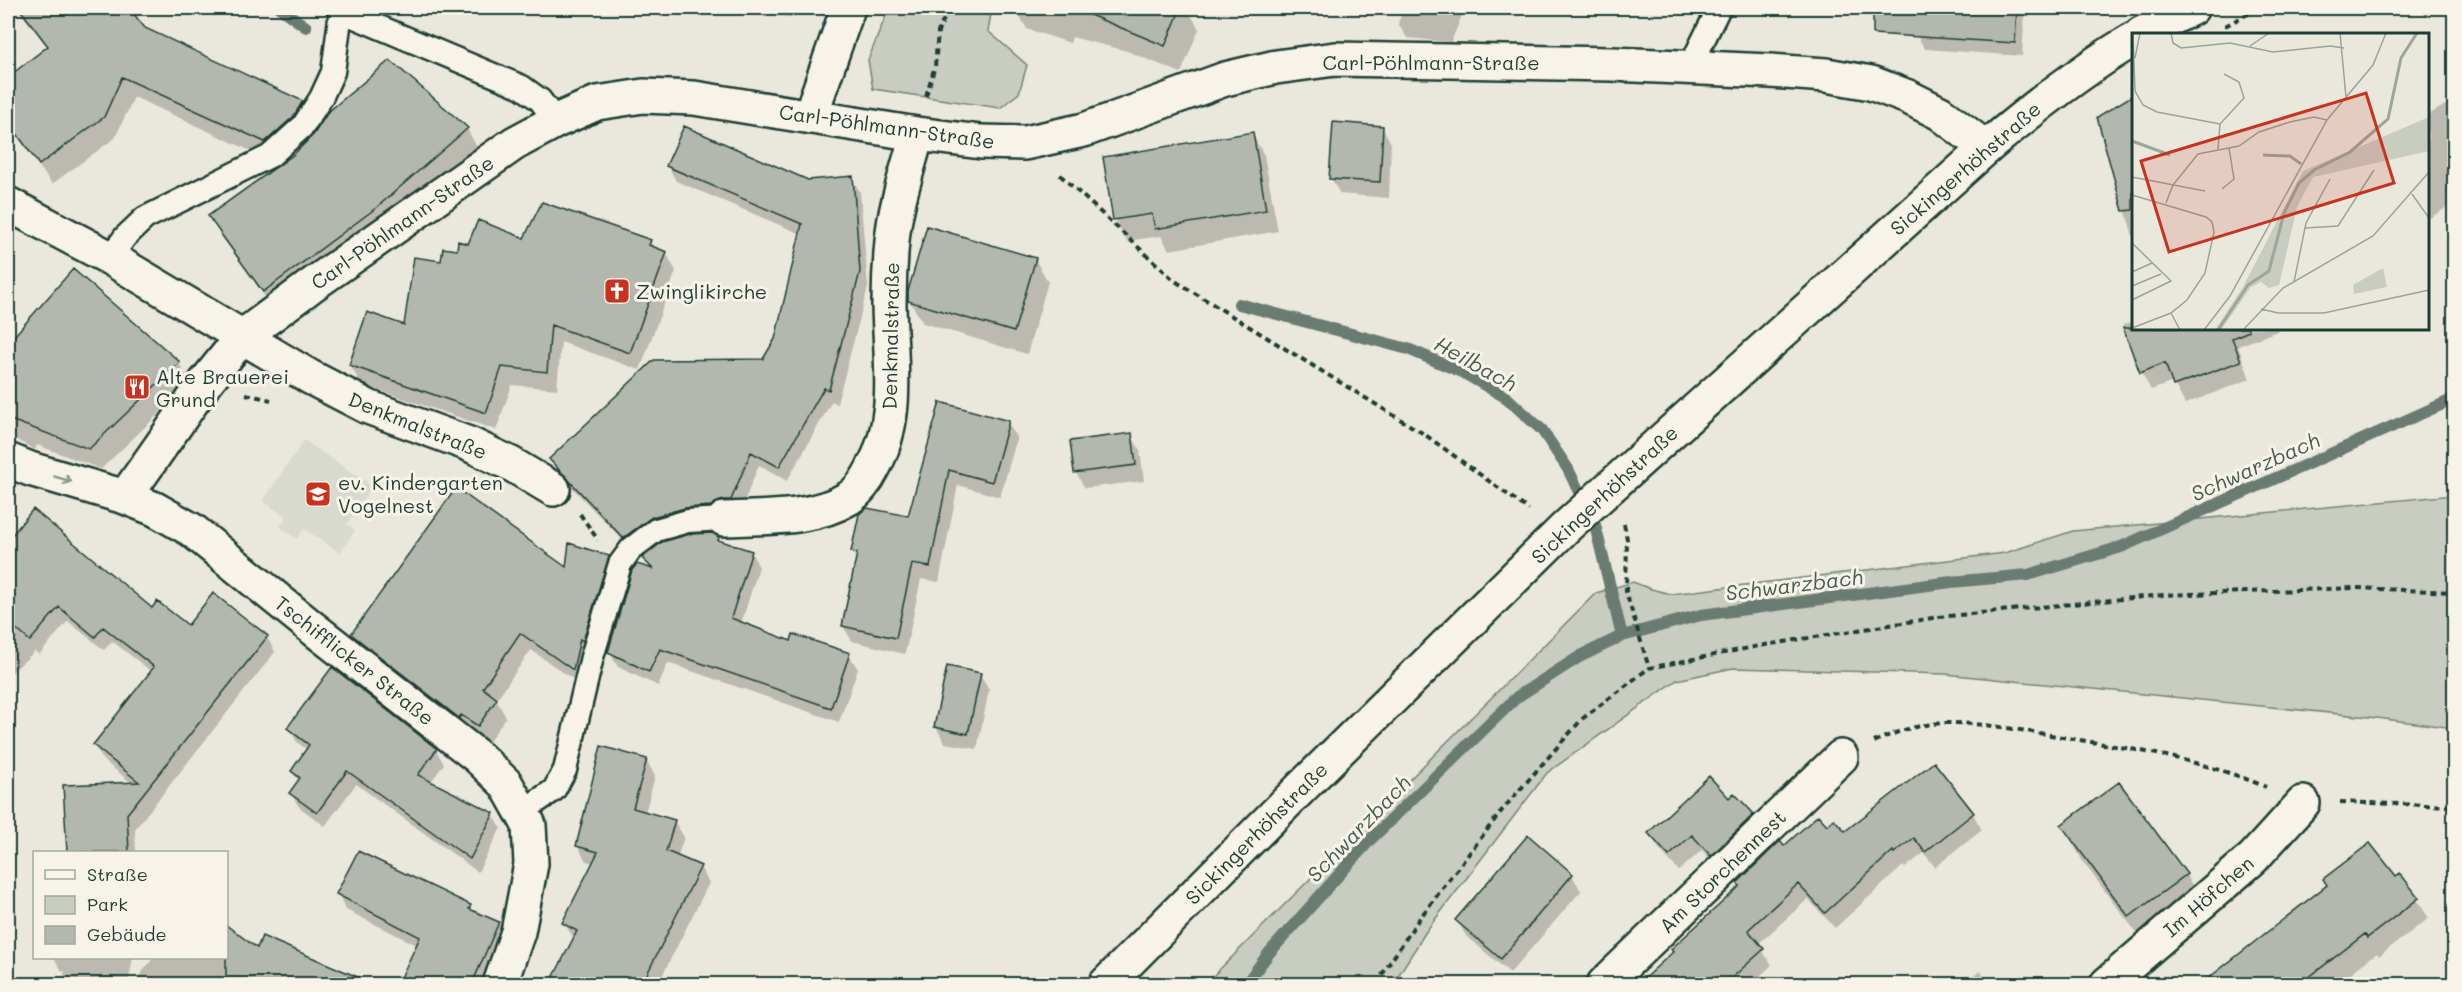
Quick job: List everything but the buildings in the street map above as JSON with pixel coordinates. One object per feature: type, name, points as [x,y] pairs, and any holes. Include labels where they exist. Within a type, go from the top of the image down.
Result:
[{"type":"street","points":[[810,117],[848,8]]},
{"type":"street","points":[[2143,33],[2192,8]]},
{"type":"street","name":"Sickingerhöhstraße","points":[[1106,984],[1563,530],[2046,96],[2132,40]]},
{"type":"street","name":"Carl-Pöhlmann-Straße","points":[[242,337],[312,285],[515,143],[597,103],[643,96],[693,98],[981,142],[1025,143],[1084,130],[1226,79],[1276,67],[1335,59],[1589,64],[1815,74],[1871,83],[1908,97],[1940,113],[1986,148]]},
{"type":"street","name":"Denkmalstraße","points":[[724,519],[796,515],[832,505],[850,497],[867,478],[879,458],[888,433],[892,388],[889,304],[892,239],[917,134]]},
{"type":"street","points":[[8,204],[110,258],[242,337],[205,383],[125,497]]},
{"type":"street","name":"Denkmalstraße","points":[[242,337],[368,407],[469,444],[511,464],[553,489]]},
{"type":"street","name":"Tschifflicker Straße","points":[[8,460],[30,469],[125,497],[155,509],[192,530],[310,626],[478,757],[506,784],[529,825],[531,864],[518,932],[500,984]]},
{"type":"street","name":"Am Storchennest","points":[[1604,984],[1840,757]]},
{"type":"street","name":"Im Höfchen","points":[[2107,984],[2253,858],[2303,802]]},
{"type":"lane","points":[[1689,69],[1719,8]]},
{"type":"lane","points":[[110,258],[125,237],[145,218],[270,156],[303,126],[321,98],[333,72],[340,9],[522,87],[540,100],[556,121]]},
{"type":"lane","name":"Denkmalstraße","points":[[523,811],[554,790],[565,770],[592,657],[620,564],[631,549],[656,530],[688,521],[724,519]]},
{"type":"path","points":[[917,134],[935,66],[938,32],[949,8]]},
{"type":"path","points":[[2219,29],[2259,8]]},
{"type":"path","points":[[1025,143],[1175,281],[1425,434],[1563,530]]},
{"type":"path","points":[[553,489],[579,512],[608,557],[620,564]]},
{"type":"path","points":[[1624,520],[1627,539],[1626,592],[1649,668]]},
{"type":"path","points":[[1376,984],[1416,923],[1503,809],[1582,719],[1649,668],[1759,645],[1939,617],[2163,595],[2355,588],[2454,592]]},
{"type":"path","points":[[1840,757],[1901,729],[1948,723],[1998,727],[2157,753],[2234,774],[2303,802],[2381,802],[2454,806]]},
{"type":"shaded area","name":"ev. Kindergarten Vogelnest","points":[[304,440],[372,486],[347,524],[355,530],[340,553],[304,529],[297,539],[280,527],[286,517],[263,501]]},
{"type":"green space","points":[[889,8],[992,8],[988,31],[1027,65],[1019,93],[1000,108],[873,89],[868,60]]},
{"type":"green space","points":[[2454,495],[2454,728],[2369,717],[1945,674],[1733,668],[1677,680],[1547,773],[1427,930],[1393,984],[1205,984],[1596,593],[1633,582],[1671,594],[2005,553],[2073,531]]},
{"type":"waterway","name":"Heilbach","points":[[280,8],[306,27]]},
{"type":"waterway","name":"Heilbach","points":[[1239,304],[1408,349],[1464,373],[1507,398],[1542,430],[1568,469],[1595,525],[1622,636]]},
{"type":"waterway","name":"Schwarzbach","points":[[1246,984],[1269,953],[1369,841],[1517,697],[1579,657],[1622,636],[1701,615],[1951,582],[2028,575],[2121,547],[2454,399]]},
{"type":"place","name":"Zwinglikirche","points":[[617,291]]},
{"type":"place","name":"Alte Brauerei Grund","points":[[137,387]]},
{"type":"place","name":"ev. Kindergarten Vogelnest","points":[[318,494]]}]
